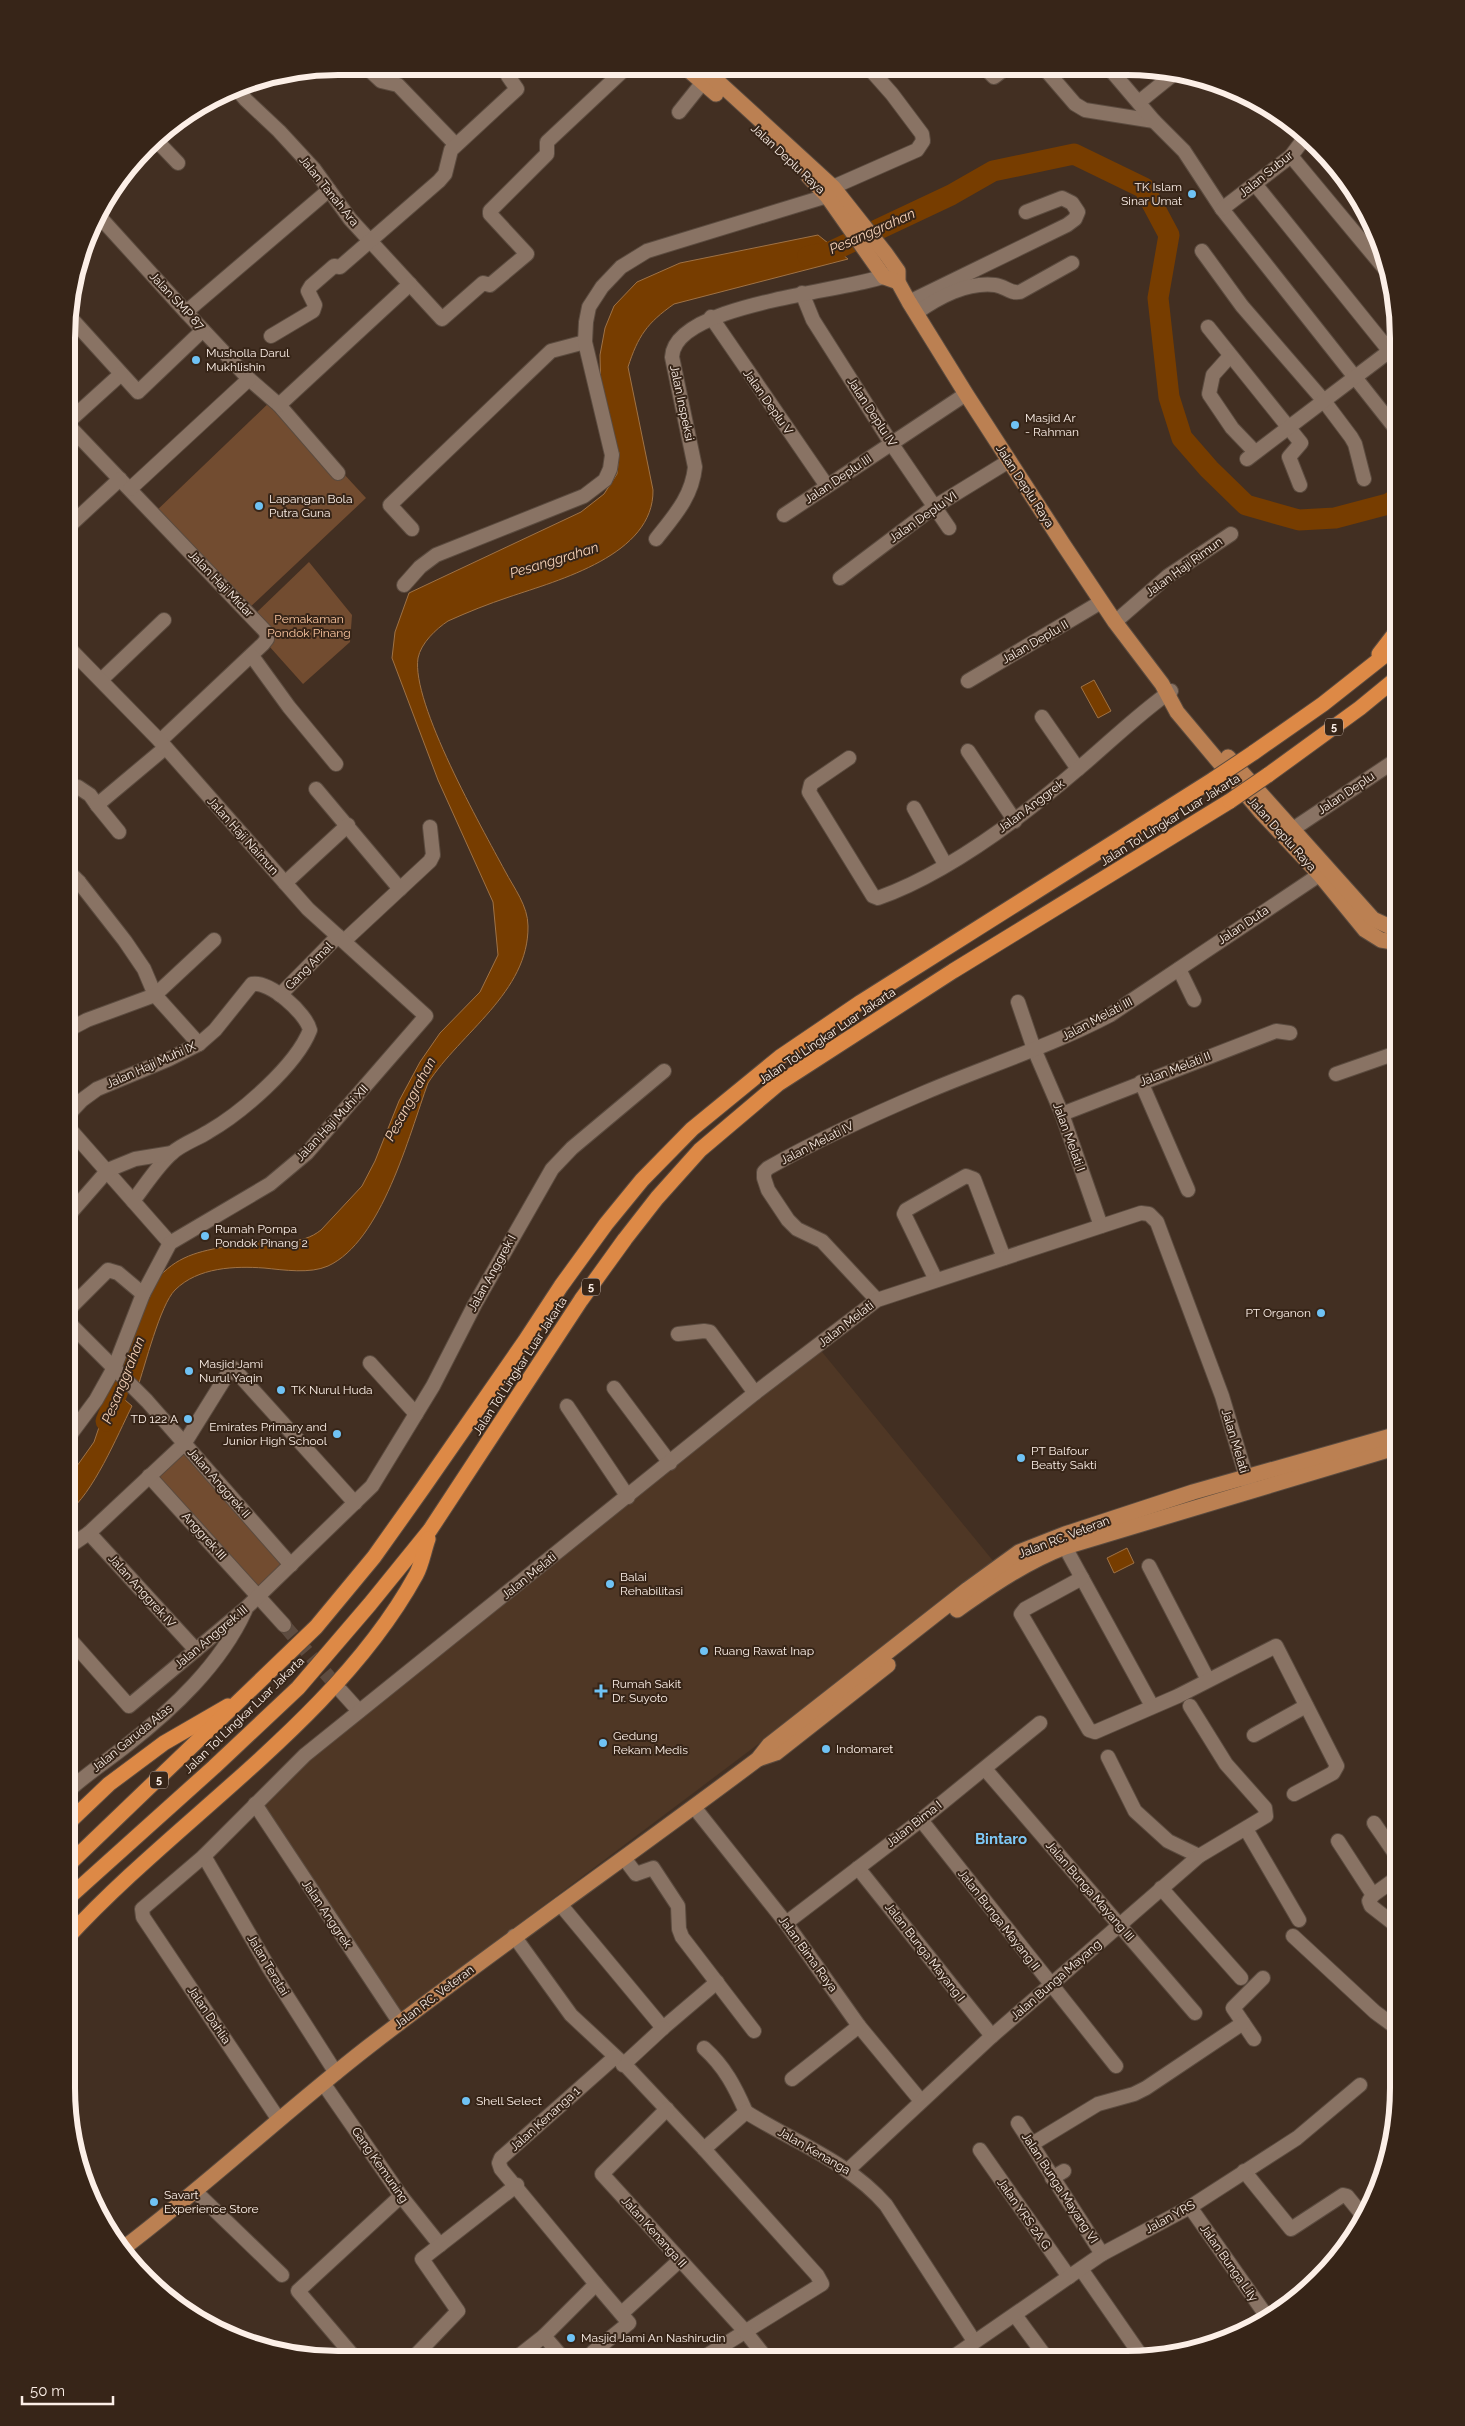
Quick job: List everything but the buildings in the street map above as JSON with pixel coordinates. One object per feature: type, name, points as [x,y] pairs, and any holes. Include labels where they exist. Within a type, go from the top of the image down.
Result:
[{"type":"highway","points":[[1368,669],[1390,640]]},
{"type":"highway","name":"Jalan Tol Lingkar Luar Jakarta","points":[[75,1858],[250,1693],[316,1627],[374,1556],[526,1341],[560,1286],[606,1224],[642,1180],[692,1129],[780,1057],[861,1002],[1214,779],[1253,753],[1390,651]]},
{"type":"highway","name":"Jalan Tol Lingkar Luar Jakarta","points":[[75,1892],[214,1767],[298,1688],[430,1530],[581,1300],[625,1239],[657,1198],[700,1150],[726,1126],[778,1084],[936,982],[1268,776],[1390,683]]},
{"type":"highway","points":[[75,1930],[134,1870],[317,1702],[366,1650],[416,1574],[430,1530]]},
{"type":"highway","points":[[75,1816],[109,1784],[164,1743],[250,1693]]},
{"type":"main road","name":"Jalan Deplu Raya","points":[[702,75],[806,173],[830,191],[880,258],[913,307],[966,394],[1115,622],[1166,690],[1292,829],[1365,930],[1381,940],[1390,942]]},
{"type":"main road","name":"Jalan Deplu Raya","points":[[1166,690],[1177,712],[1260,811],[1373,919],[1390,927]]},
{"type":"main road","name":"Jalan RC. Veteran","points":[[972,1593],[1035,1560],[1066,1547],[1390,1437]]},
{"type":"main road","name":"Jalan RC. Veteran","points":[[127,2245],[196,2192],[323,2083],[514,1936],[758,1759],[776,1753],[911,1640],[972,1593],[1019,1552],[1193,1492],[1248,1484],[1390,1449]]},
{"type":"street","points":[[375,75],[381,81],[398,85],[456,145]]},
{"type":"street","points":[[271,336],[313,311],[314,305],[309,288],[334,266],[340,267],[444,176],[451,150],[517,89],[509,75]]},
{"type":"street","name":"Jalan Tanah Ara","points":[[241,94],[279,131],[329,190],[350,219],[442,319],[483,282],[489,285],[527,253],[490,214],[490,211],[547,154],[547,142],[618,75]]},
{"type":"street","points":[[680,112],[702,75]]},
{"type":"street","points":[[404,584],[420,567],[436,556],[584,496],[605,480],[612,463],[612,455],[585,342],[586,322],[589,307],[621,267],[636,256],[830,191],[917,150],[923,141],[922,134],[875,75]]},
{"type":"street","points":[[1050,75],[1075,104],[1085,110],[1154,121]]},
{"type":"street","points":[[1115,75],[1154,121],[1184,151],[1222,209],[1390,421]]},
{"type":"street","points":[[1139,102],[1169,78]]},
{"type":"street","name":"Jalan Subur","points":[[1222,209],[1291,156],[1302,142]]},
{"type":"street","points":[[160,145],[178,163]]},
{"type":"street","points":[[1291,156],[1378,261]]},
{"type":"street","points":[[1230,356],[1212,375],[1209,394],[1251,455],[1287,426],[1324,401],[1355,375],[1387,353],[1388,349],[1255,184]]},
{"type":"street","points":[[186,312],[329,190]]},
{"type":"street","points":[[913,307],[1067,225],[1078,212],[1072,204],[1062,198],[1026,212]]},
{"type":"street","name":"Jalan SMP 87","points":[[103,220],[203,330],[249,378],[279,405],[338,473]]},
{"type":"street","points":[[1202,251],[1242,306],[1324,401],[1355,444],[1364,480]]},
{"type":"street","points":[[913,307],[946,294],[983,284],[998,286],[1015,293],[1020,292],[1072,263]]},
{"type":"street","name":"Jalan Inspeksi","points":[[656,539],[688,497],[694,481],[695,467],[672,357],[672,349],[689,331],[711,317],[802,293],[893,277]]},
{"type":"street","points":[[279,405],[410,284]]},
{"type":"street","name":"Jalan Deplu IV","points":[[802,293],[813,320],[949,528]]},
{"type":"street","name":"Jalan Deplu V","points":[[711,317],[827,486]]},
{"type":"street","points":[[76,325],[136,391],[140,391],[203,330]]},
{"type":"street","points":[[1208,327],[1301,443],[1289,457],[1300,485]]},
{"type":"street","points":[[412,529],[390,505],[551,351],[585,342]]},
{"type":"street","points":[[75,417],[121,374]]},
{"type":"street","points":[[130,489],[249,378]]},
{"type":"street","name":"Jalan Deplu III","points":[[784,515],[966,394]]},
{"type":"street","name":"Jalan Haji Midar","points":[[75,431],[266,632],[267,640],[163,744],[97,805]]},
{"type":"street","name":"Jalan Deplu VI","points":[[840,578],[934,507],[1009,461]]},
{"type":"street","points":[[75,521],[120,479]]},
{"type":"street","name":"Jalan Haji Rimun","points":[[1115,622],[1161,581],[1230,534]]},
{"type":"street","name":"Jalan Deplu II","points":[[968,681],[1102,602]]},
{"type":"street","points":[[101,680],[164,620]]},
{"type":"street","name":"Jalan Haji Naimun","points":[[75,654],[163,744],[308,909],[426,1016]]},
{"type":"street","points":[[252,656],[289,707],[336,764]]},
{"type":"street","name":"Jalan Anggrek","points":[[848,758],[812,784],[809,792],[876,899],[895,892],[945,864],[1014,821],[1078,769],[1166,690]]},
{"type":"street","points":[[1042,716],[1078,769]]},
{"type":"street","points":[[968,751],[1014,821]]},
{"type":"street","name":"Jalan Deplu","points":[[1292,829],[1390,764]]},
{"type":"street","points":[[75,788],[78,787],[84,790],[119,832]]},
{"type":"street","points":[[316,789],[400,888]]},
{"type":"street","points":[[914,808],[945,864]]},
{"type":"street","points":[[285,883],[348,825]]},
{"type":"street","name":"Gang Amal","points":[[280,995],[430,861],[433,855],[430,827]]},
{"type":"street","name":"Jalan Duta","points":[[1158,984],[1324,872]]},
{"type":"street","points":[[75,879],[126,941],[144,969],[156,995],[199,1044]]},
{"type":"street","points":[[75,885],[78,882]]},
{"type":"street","points":[[75,1026],[87,1020],[156,995],[214,940]]},
{"type":"street","points":[[1179,969],[1194,1000]]},
{"type":"street","name":"Jalan Haji Muhi IX","points":[[75,1108],[97,1089],[169,1059],[199,1044],[215,1030],[252,984],[263,985],[280,995],[303,1015],[310,1030],[306,1039],[285,1067],[257,1096],[232,1117],[172,1153],[133,1201]]},
{"type":"street","name":"Jalan Melati III","points":[[1034,1050],[1079,1032],[1110,1015],[1158,984]]},
{"type":"street","name":"Jalan Melati I","points":[[1018,1002],[1034,1050],[1062,1114],[1101,1226]]},
{"type":"street","name":"Jalan Haji Muhi XII","points":[[170,1244],[270,1184],[307,1153],[426,1016]]},
{"type":"street","name":"Jalan Melati II","points":[[1062,1114],[1276,1031],[1290,1033]]},
{"type":"street","name":"Jalan Melati IV","points":[[877,1300],[828,1246],[797,1229],[788,1220],[768,1190],[764,1172],[816,1141],[926,1092],[1034,1050]]},
{"type":"street","points":[[1336,1074],[1390,1055]]},
{"type":"street","name":"Jalan Anggrek I","points":[[291,1565],[372,1486],[433,1386],[475,1304],[552,1169],[572,1148],[664,1071]]},
{"type":"street","points":[[1141,1082],[1188,1190]]},
{"type":"street","points":[[75,1134],[170,1244],[143,1294],[117,1369],[96,1400],[75,1423]]},
{"type":"street","name":"Jalan Haji Muhi IX","points":[[108,1170],[135,1159],[172,1153]]},
{"type":"street","points":[[75,1208],[108,1170]]},
{"type":"street","points":[[936,1280],[904,1217],[906,1210],[970,1176],[974,1178],[1004,1258]]},
{"type":"street","name":"Jalan Melati","points":[[142,1909],[204,1856],[305,1755],[359,1710],[628,1497],[755,1393],[877,1300],[1146,1212],[1158,1222],[1222,1396],[1248,1484]]},
{"type":"street","points":[[75,1304],[108,1270],[118,1273],[143,1294]]},
{"type":"street","name":"Jalan Anggrek II","points":[[75,1329],[147,1401],[291,1565]]},
{"type":"street","points":[[678,1334],[710,1332],[755,1393]]},
{"type":"street","points":[[370,1363],[416,1414]]},
{"type":"street","points":[[75,1543],[89,1533],[184,1444],[233,1368],[356,1503]]},
{"type":"street","points":[[614,1388],[670,1463]]},
{"type":"street","points":[[567,1406],[628,1497]]},
{"type":"street","name":"Anggrek III","points":[[149,1476],[284,1625]]},
{"type":"street","name":"Jalan Anggrek IV","points":[[89,1533],[196,1650]]},
{"type":"street","points":[[1066,1547],[1152,1706]]},
{"type":"street","name":"Jalan Anggrek III","points":[[75,1645],[129,1706],[246,1608],[291,1565]]},
{"type":"street","points":[[1149,1566],[1208,1680]]},
{"type":"street","points":[[1082,1578],[1025,1609],[1022,1617],[1091,1732],[1095,1732],[1208,1680],[1272,1646],[1278,1648],[1337,1768],[1333,1773],[1294,1794]]},
{"type":"street","name":"Jalan Garuda Atas","points":[[75,1786],[158,1720],[185,1694],[234,1634],[246,1608]]},
{"type":"street","points":[[341,1691],[359,1710]]},
{"type":"street","name":"Jalan Bunga Mayang","points":[[848,2170],[992,2036],[1161,1888],[1199,1856],[1266,1816],[1266,1810],[1226,1764],[1190,1706]]},
{"type":"street","points":[[1254,1735],[1306,1706]]},
{"type":"street","name":"Jalan Bima I","points":[[786,1923],[921,1820],[1040,1723]]},
{"type":"street","points":[[1108,1757],[1135,1810],[1168,1841],[1199,1856]]},
{"type":"street","name":"Jalan Bunga Mayang III","points":[[985,1769],[1195,2013]]},
{"type":"street","name":"Jalan Anggrek","points":[[255,1804],[400,2023]]},
{"type":"street","name":"Jalan Bima Raya","points":[[694,1807],[786,1923],[859,2026],[921,2101]]},
{"type":"street","name":"Jalan Bunga Mayang II","points":[[921,1820],[1116,2066]]},
{"type":"street","points":[[1374,1823],[1390,1846]]},
{"type":"street","points":[[1246,1828],[1299,1920]]},
{"type":"street","points":[[1338,1841],[1373,1895]]},
{"type":"street","name":"Jalan Teratai","points":[[204,1856],[269,1968],[336,2073]]},
{"type":"street","points":[[624,1858],[636,1874],[654,1868],[678,1906],[679,1930],[682,1937],[754,2031]]},
{"type":"street","name":"Jalan Bunga Mayang I","points":[[858,1868],[992,2036]]},
{"type":"street","points":[[1390,1883],[1369,1900],[1370,1905],[1390,1921]]},
{"type":"street","points":[[1161,1888],[1241,1978]]},
{"type":"street","points":[[560,1904],[663,2028]]},
{"type":"street","name":"Jalan Dahlia","points":[[142,1909],[143,1917],[279,2120]]},
{"type":"street","points":[[514,1936],[571,2015],[704,2148],[817,2274],[822,2284],[744,2330],[713,2351]]},
{"type":"street","points":[[1293,1936],[1390,2022]]},
{"type":"street","points":[[1254,2039],[1233,2008],[1263,1978]]},
{"type":"street","name":"Jalan Kenanga 1","points":[[622,2313],[596,2284],[499,2164],[501,2158],[619,2061],[663,2028],[717,1982]]},
{"type":"street","points":[[1032,2144],[1106,2100],[1134,2094],[1146,2088],[1243,2023]]},
{"type":"street","points":[[792,2079],[859,2026]]},
{"type":"street","points":[[704,2048],[734,2083],[746,2112],[704,2148]]},
{"type":"street","name":"Gang Kemuning","points":[[323,2083],[401,2196],[440,2245]]},
{"type":"street","name":"Jalan YRS","points":[[961,2351],[1102,2254],[1190,2207],[1297,2138],[1360,2086]]},
{"type":"street","name":"Jalan Kenanga II","points":[[667,2109],[602,2174],[744,2330],[761,2351]]},
{"type":"street","name":"Jalan Kenanga","points":[[746,2112],[848,2170],[875,2191],[974,2341]]},
{"type":"street","name":"Jalan Bunga Mayang VI","points":[[1018,2123],[1032,2144],[1058,2174],[1102,2254]]},
{"type":"street","name":"Jalan YRS 2A G","points":[[980,2150],[1068,2277]]},
{"type":"street","points":[[1244,2171],[1290,2229],[1343,2195],[1347,2196],[1359,2211]]},
{"type":"street","points":[[420,2351],[458,2311],[422,2260],[517,2185]]},
{"type":"street","points":[[196,2192],[282,2275]]},
{"type":"street","points":[[349,2351],[298,2291],[401,2196]]},
{"type":"street","name":"Jalan Bunga Lily","points":[[1190,2207],[1264,2312]]},
{"type":"street","points":[[598,2351],[628,2326],[629,2322],[622,2313],[680,2260]]},
{"type":"street","points":[[1081,2269],[1137,2350]]},
{"type":"street","points":[[525,2351],[544,2336],[596,2284]]},
{"type":"street","points":[[1015,2314],[1042,2351]]},
{"type":"street","points":[[544,2336],[556,2351]]},
{"type":"shaded area","name":"Rumah Sakit Dr. Suyoto","points":[[818,1347],[994,1562],[858,1669],[401,2013],[261,1807],[345,1714]]},
{"type":"green space","name":"Lapangan Bola Putra Guna","points":[[274,398],[366,498],[246,611],[153,514]]},
{"type":"green space","name":"Pemakaman Pondok Pinang","points":[[309,562],[352,615],[350,642],[303,684],[269,646],[254,615]]},
{"type":"green space","points":[[187,1451],[288,1562],[257,1590],[156,1479]]},
{"type":"water","points":[[818,235],[848,259],[674,304],[650,324],[640,338],[628,367],[653,490],[649,513],[638,532],[621,548],[600,562],[577,573],[486,605],[448,621],[434,632],[422,647],[418,658],[419,678],[425,704],[436,734],[466,797],[526,911],[528,926],[525,950],[517,971],[505,991],[490,1010],[428,1083],[391,1185],[364,1234],[347,1253],[328,1266],[313,1270],[297,1271],[253,1267],[229,1268],[206,1272],[184,1282],[169,1298],[164,1309],[153,1336],[137,1389],[120,1370],[153,1285],[160,1276],[175,1263],[203,1251],[255,1241],[298,1240],[321,1230],[362,1186],[375,1161],[399,1101],[420,1062],[440,1033],[480,992],[498,955],[493,902],[438,780],[392,658],[395,632],[409,593],[581,512],[604,494],[617,474],[619,453],[601,399],[600,355],[605,328],[614,306],[637,282],[680,263]]},
{"type":"water","points":[[1094,680],[1111,711],[1098,718],[1081,687]]},
{"type":"water","points":[[112,1389],[132,1406],[95,1479],[75,1506],[75,1469],[94,1442]]},
{"type":"water","points":[[1127,1548],[1134,1563],[1114,1573],[1107,1558]]},
{"type":"waterway","name":"Pesanggrahan","points":[[808,256],[830,252],[951,195],[993,171],[1074,154],[1144,188],[1169,235],[1158,298],[1169,397],[1182,438],[1209,469],[1246,505],[1299,520],[1335,518],[1390,503]]},
{"type":"waterway","name":"Pesanggrahan","points":[[106,1421],[131,1358]]},
{"type":"tunnel","points":[[284,1625],[341,1691]]},
{"type":"place","name":"TK Islam Sinar Umat","points":[[1192,194]]},
{"type":"place","name":"Musholla Darul Mukhlishin","points":[[196,360]]},
{"type":"place","name":"Masjid Ar - Rahman","points":[[1015,425]]},
{"type":"place","name":"Lapangan Bola Putra Guna","points":[[259,506]]},
{"type":"place","name":"Rumah Pompa Pondok Pinang 2","points":[[205,1236]]},
{"type":"place","name":"PT Organon","points":[[1321,1313]]},
{"type":"place","name":"Masjid Jami Nurul Yaqin","points":[[189,1371]]},
{"type":"place","name":"TK Nurul Huda","points":[[281,1390]]},
{"type":"place","name":"TD 122 A","points":[[188,1419]]},
{"type":"place","name":"Emirates Primary and Junior High School","points":[[337,1434]]},
{"type":"place","name":"PT Balfour Beatty Sakti","points":[[1021,1458]]},
{"type":"place","name":"Balai Rehabilitasi","points":[[610,1584]]},
{"type":"place","name":"Ruang Rawat Inap","points":[[704,1651]]},
{"type":"place","name":"Rumah Sakit Dr. Suyoto","points":[[601,1691]]},
{"type":"place","name":"Gedung Rekam Medis","points":[[603,1743]]},
{"type":"place","name":"Indomaret","points":[[826,1749]]},
{"type":"place","name":"Shell Select","points":[[466,2101]]},
{"type":"place","name":"Savart Experience Store","points":[[154,2202]]},
{"type":"place","name":"Masjid Jami An Nashirudin","points":[[571,2338]]},
{"type":"district","name":"Bintaro","points":[[1001,1839]]}]
